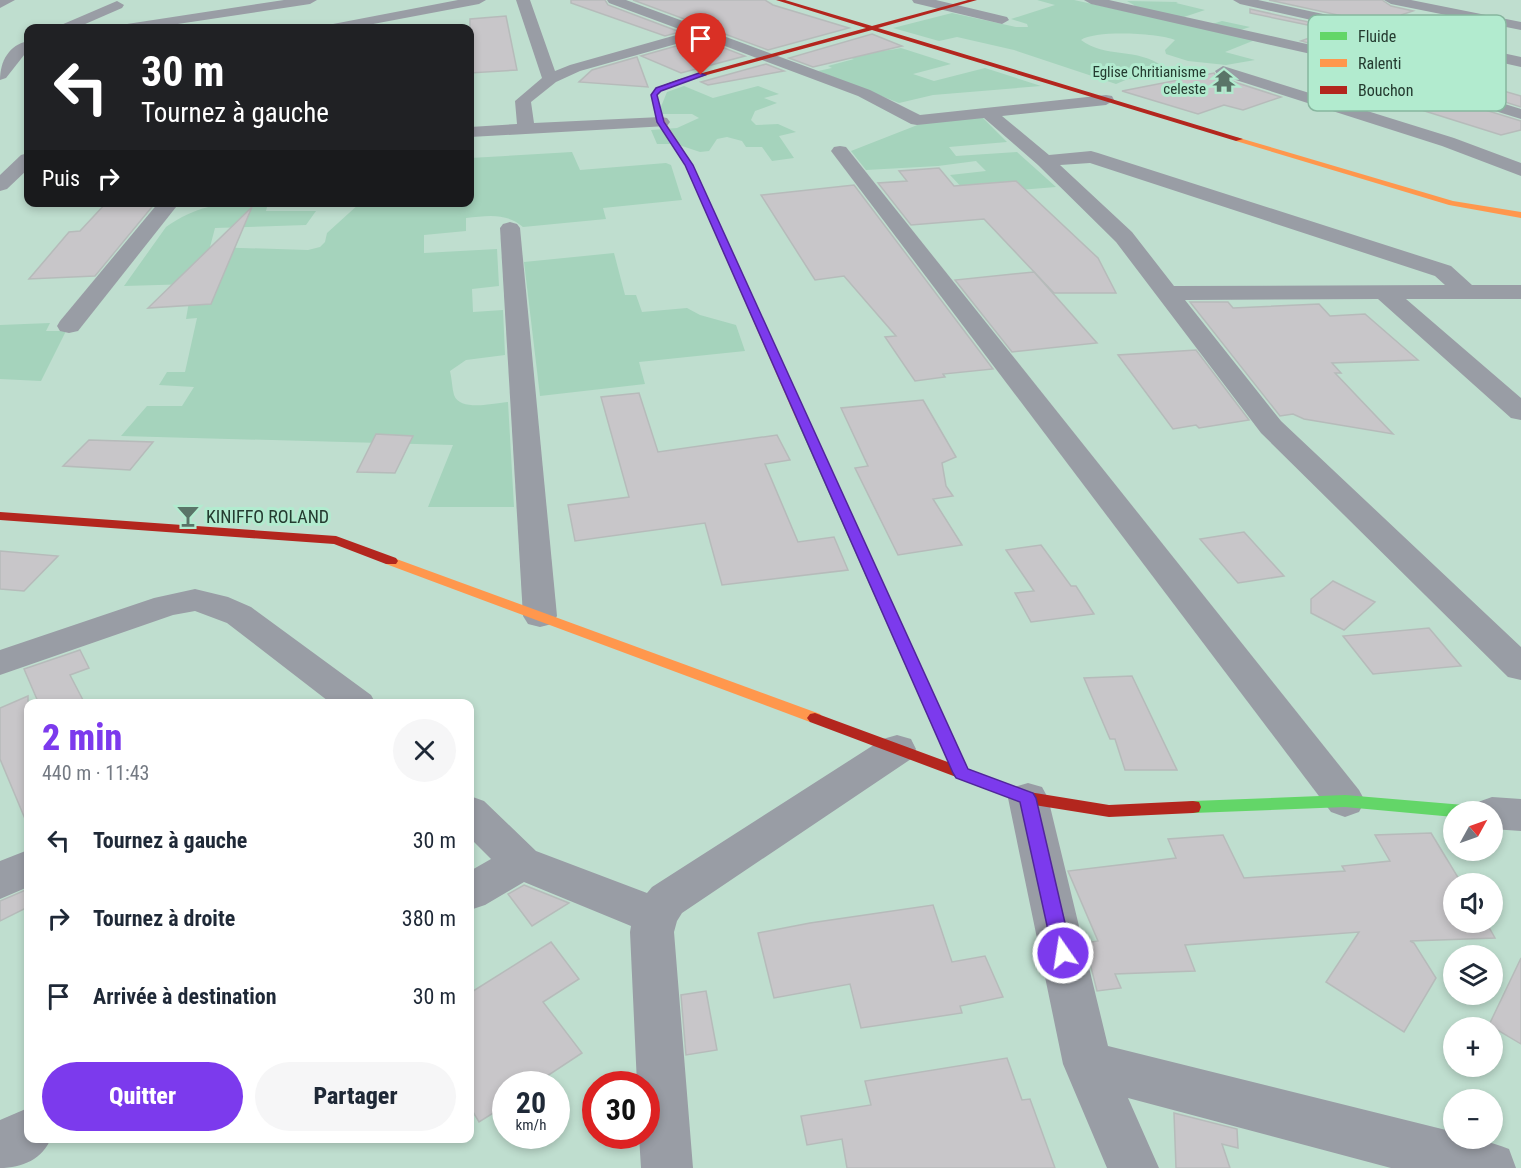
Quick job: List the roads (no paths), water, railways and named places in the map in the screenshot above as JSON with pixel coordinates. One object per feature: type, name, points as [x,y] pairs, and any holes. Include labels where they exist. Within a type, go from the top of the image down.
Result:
[{"type":"street","points":[[0,4],[8,0]]},
{"type":"street","points":[[163,24],[254,14],[310,0]]},
{"type":"street","points":[[378,24],[401,22],[478,0]]},
{"type":"street","points":[[523,0],[550,79]]},
{"type":"street","points":[[614,0],[864,93],[917,120],[1106,100]]},
{"type":"street","points":[[779,0],[1452,203],[1521,214]]},
{"type":"street","points":[[920,0],[1002,20]]},
{"type":"street","points":[[961,773],[689,165],[661,122],[654,95],[658,89],[679,81],[974,0]]},
{"type":"street","points":[[1090,0],[1308,48]]},
{"type":"street","points":[[1240,0],[1309,15]]},
{"type":"street","points":[[1391,0],[1471,15]]},
{"type":"street","points":[[74,24],[118,2],[126,24]]},
{"type":"street","points":[[526,129],[523,101],[550,79],[575,68],[700,33]]},
{"type":"street","points":[[0,75],[24,47]]},
{"type":"street","points":[[1506,59],[1521,62]]},
{"type":"street","points":[[1223,70],[1308,98]]},
{"type":"street","points":[[1506,109],[1521,114]]},
{"type":"street","points":[[1347,111],[1521,170]]},
{"type":"street","points":[[988,113],[1045,161],[1124,237],[1271,428],[1521,668]]},
{"type":"street","points":[[474,132],[661,122]]},
{"type":"street","points":[[1484,156],[1512,147]]},
{"type":"street","points":[[840,152],[1345,801]]},
{"type":"street","points":[[1045,161],[1091,157],[1443,271],[1465,291]]},
{"type":"street","points":[[0,185],[24,163]]},
{"type":"street","points":[[69,327],[166,207]]},
{"type":"street","points":[[510,228],[540,616]]},
{"type":"street","points":[[1168,293],[1521,292]]},
{"type":"street","points":[[1385,293],[1515,401]]},
{"type":"street","points":[[0,516],[336,540],[1028,798],[1109,811],[1345,801],[1443,809]]},
{"type":"street","points":[[0,663],[166,606],[195,600],[216,604],[239,615],[351,699]]},
{"type":"street","points":[[661,1165],[652,932],[656,916],[667,900],[897,750]]},
{"type":"street","points":[[1028,798],[1088,1064],[1133,1168]]},
{"type":"street","points":[[1503,814],[1521,815]]},
{"type":"street","points":[[474,816],[521,863],[656,916]]},
{"type":"street","points":[[474,890],[521,863]]},
{"type":"street","points":[[0,881],[24,869]]},
{"type":"street","points":[[1088,1064],[1490,1168]]},
{"type":"street","points":[[0,1149],[24,1135]]},
{"type":"place","name":"Eglise Chritianisme celeste","points":[[1224,81]]},
{"type":"place","name":"KINIFFO ROLAND","points":[[188,516]]}]
